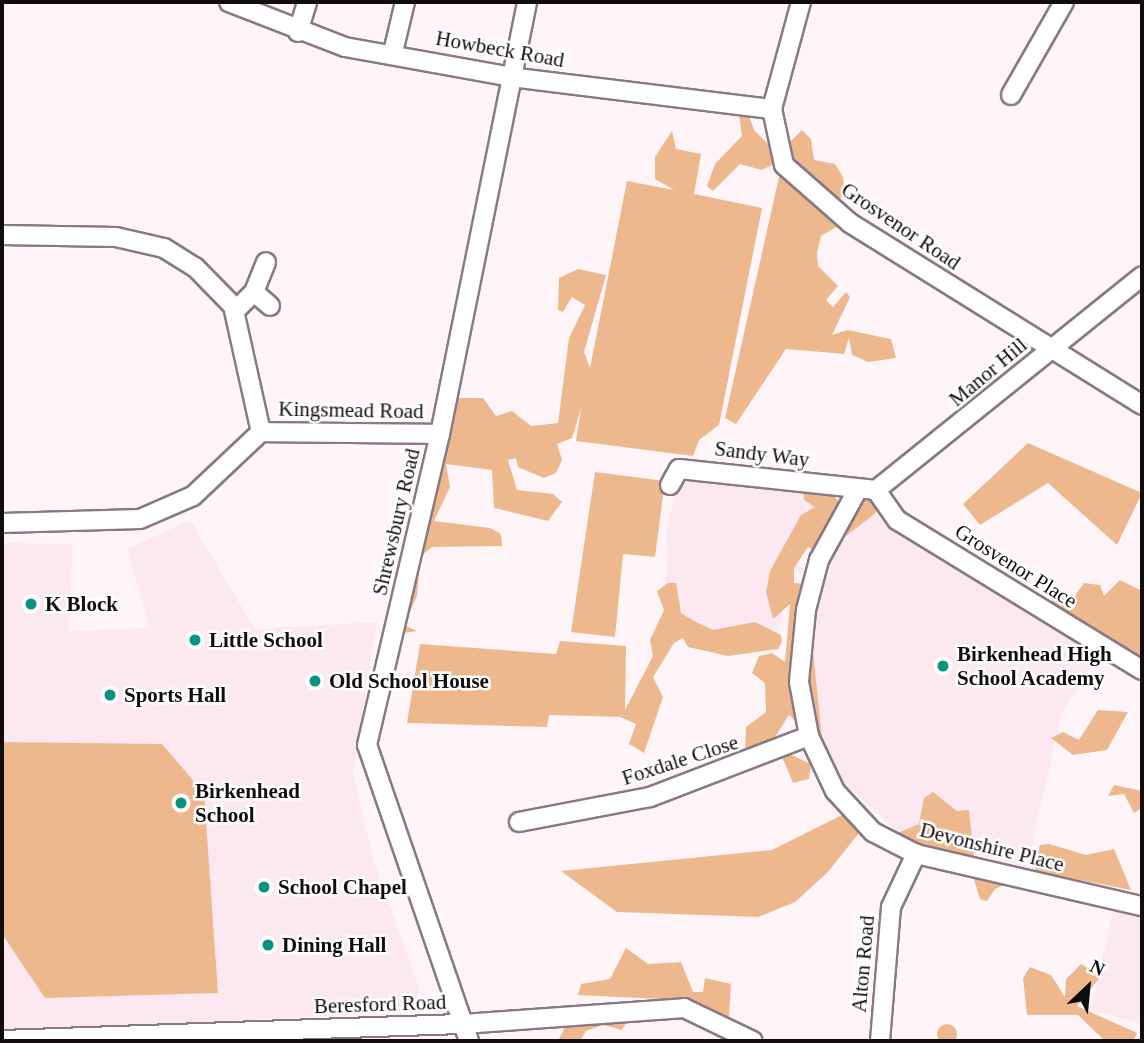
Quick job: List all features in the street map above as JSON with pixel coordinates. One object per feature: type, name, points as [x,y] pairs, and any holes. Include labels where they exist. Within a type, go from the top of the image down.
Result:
[{"type":"street","name":"Howbeck Road","points":[[229,2],[298,32],[345,47],[393,52],[510,76],[772,109]]},
{"type":"street","points":[[298,32],[307,2]]},
{"type":"street","points":[[393,52],[405,2]]},
{"type":"street","name":"Shrewsbury Road","points":[[466,1033],[367,745],[440,434],[527,2]]},
{"type":"street","name":"Grosvenor Road","points":[[801,2],[772,109],[784,165],[850,223],[1142,405]]},
{"type":"street","points":[[1011,95],[1064,2]]},
{"type":"street","points":[[2,235],[116,237],[164,247],[195,267],[235,311],[261,432],[193,496],[140,519],[2,523]]},
{"type":"street","points":[[235,311],[254,292],[266,262]]},
{"type":"street","name":"Manor Hill","points":[[867,490],[1142,276]]},
{"type":"street","points":[[254,292],[270,306]]},
{"type":"street","name":"Kingsmead Road","points":[[261,432],[440,434]]},
{"type":"street","name":"Sandy Way","points":[[670,485],[679,469],[867,490]]},
{"type":"street","name":"Grosvenor Place","points":[[867,490],[897,520],[1142,670]]},
{"type":"street","name":"Devonshire Place","points":[[867,490],[819,560],[806,610],[799,682],[809,736],[835,791],[873,832],[916,854],[1142,906]]},
{"type":"street","name":"Foxdale Close","points":[[519,822],[650,797],[809,736]]},
{"type":"street","name":"Alton Road","points":[[880,1041],[891,907],[916,854]]},
{"type":"street","name":"Beresford Road","points":[[2,1040],[466,1033],[684,1008],[752,1041]]},
{"type":"shaded area","points":[[747,110],[754,130],[773,149],[774,164],[762,170],[740,164],[713,191],[707,186],[715,164],[742,136],[739,115]]},
{"type":"shaded area","points":[[802,130],[811,139],[814,160],[835,164],[843,177],[845,195],[832,203],[841,224],[821,236],[817,252],[818,266],[838,286],[826,300],[833,307],[846,292],[850,297],[832,335],[848,330],[891,339],[896,358],[868,362],[852,355],[849,338],[844,354],[786,349],[736,424],[725,418],[779,177],[778,154]]},
{"type":"shaded area","points":[[672,131],[676,149],[701,154],[694,194],[762,208],[719,425],[699,440],[693,456],[576,441],[581,409],[572,438],[557,444],[562,460],[556,473],[544,478],[518,467],[516,458],[508,460],[517,490],[553,494],[562,502],[548,521],[494,508],[492,470],[446,464],[450,487],[434,521],[490,528],[501,534],[502,546],[432,547],[420,557],[417,596],[404,625],[417,631],[403,633],[392,623],[441,408],[457,398],[483,398],[496,416],[512,411],[531,426],[558,423],[569,338],[585,305],[572,297],[563,312],[558,310],[559,278],[578,269],[606,275],[584,352],[590,368],[627,181],[674,190],[655,179],[655,157]]},
{"type":"shaded area","points":[[1028,443],[1142,493],[1117,545],[1048,483],[980,525],[963,504]]},
{"type":"shaded area","points":[[595,472],[665,481],[655,557],[623,554],[615,637],[571,632]]},
{"type":"shaded area","name":"Birkenhead High School Academy","points":[[692,477],[825,495],[795,563],[813,575],[859,504],[1099,653],[1062,713],[1027,867],[902,836],[842,781],[804,715],[809,578],[793,569],[776,643],[665,640],[667,526],[679,479]]},
{"type":"shaded area","points":[[804,485],[826,487],[840,503],[848,493],[874,497],[876,513],[835,544],[829,561],[808,547],[794,568],[794,583],[806,584],[823,748],[789,715],[770,745],[811,764],[809,779],[793,783],[783,759],[745,752],[746,727],[766,712],[765,683],[752,673],[759,656],[772,653],[785,662],[790,604],[773,619],[766,592],[770,571],[801,515],[815,507],[804,500]]},
{"type":"shaded area","name":"Birkenhead School","points":[[190,520],[255,629],[377,622],[353,772],[373,858],[420,990],[409,1012],[2,1032],[2,543],[72,544],[70,631],[149,628],[127,549]]},
{"type":"shaded area","points":[[1120,580],[1142,591],[1142,660],[1050,603],[1059,593],[1072,600],[1084,583],[1100,585],[1104,596]]},
{"type":"shaded area","points":[[668,583],[676,583],[681,613],[694,621],[713,630],[755,622],[781,635],[782,642],[778,649],[728,656],[688,647],[683,638],[674,643],[653,677],[663,697],[644,753],[629,744],[636,724],[620,717],[549,715],[547,727],[407,723],[420,644],[556,654],[560,641],[626,646],[625,710],[653,656],[650,640],[664,610],[657,591]]},
{"type":"shaded area","points":[[1098,710],[1128,712],[1107,750],[1073,755],[1051,738],[1063,732],[1079,740]]},
{"type":"shaded area","points":[[2,742],[162,744],[204,793],[218,993],[45,998],[2,934]]},
{"type":"shaded area","points":[[1114,785],[1142,791],[1142,808],[1134,813],[1124,794],[1108,796]]},
{"type":"shaded area","points":[[933,792],[957,811],[969,810],[974,857],[900,839],[900,832],[919,824],[924,798]]},
{"type":"shaded area","points":[[848,812],[863,828],[827,873],[795,902],[758,917],[617,912],[561,871],[772,850]]},
{"type":"shaded area","points":[[1049,844],[1086,855],[1114,849],[1131,890],[1039,872],[1033,867],[1040,845]]},
{"type":"shaded area","points":[[972,873],[1011,882],[995,889],[987,901],[980,899]]},
{"type":"shaded area","points":[[1114,905],[1142,912],[1142,1024],[1091,1010]]},
{"type":"shaded area","points":[[626,948],[648,964],[681,962],[693,992],[703,992],[705,978],[731,984],[729,1017],[682,1000],[578,995],[581,984],[610,979]]},
{"type":"shaded area","points":[[1081,964],[1101,976],[1077,1006],[1137,1033],[1133,1041],[1105,1041],[1078,1015],[1027,1015],[1023,978],[1030,967],[1051,975],[1065,997],[1066,979]]},
{"type":"shaded area","points":[[628,1019],[622,1030],[603,1025],[586,1031],[580,1041],[558,1041],[564,1029],[559,1021]]},
{"type":"shaded area","points":[[947,1024],[954,1027],[957,1034],[954,1041],[947,1044],[940,1041],[937,1034],[940,1027]]},
{"type":"place","name":"K Block","points":[[31,604]]},
{"type":"place","name":"Little School","points":[[195,640]]},
{"type":"place","name":"Birkenhead High School Academy","points":[[943,666]]},
{"type":"place","name":"Old School House","points":[[315,681]]},
{"type":"place","name":"Sports Hall","points":[[110,695]]},
{"type":"place","name":"Birkenhead School","points":[[181,803]]},
{"type":"place","name":"School Chapel","points":[[264,887]]},
{"type":"place","name":"Dining Hall","points":[[268,945]]}]
